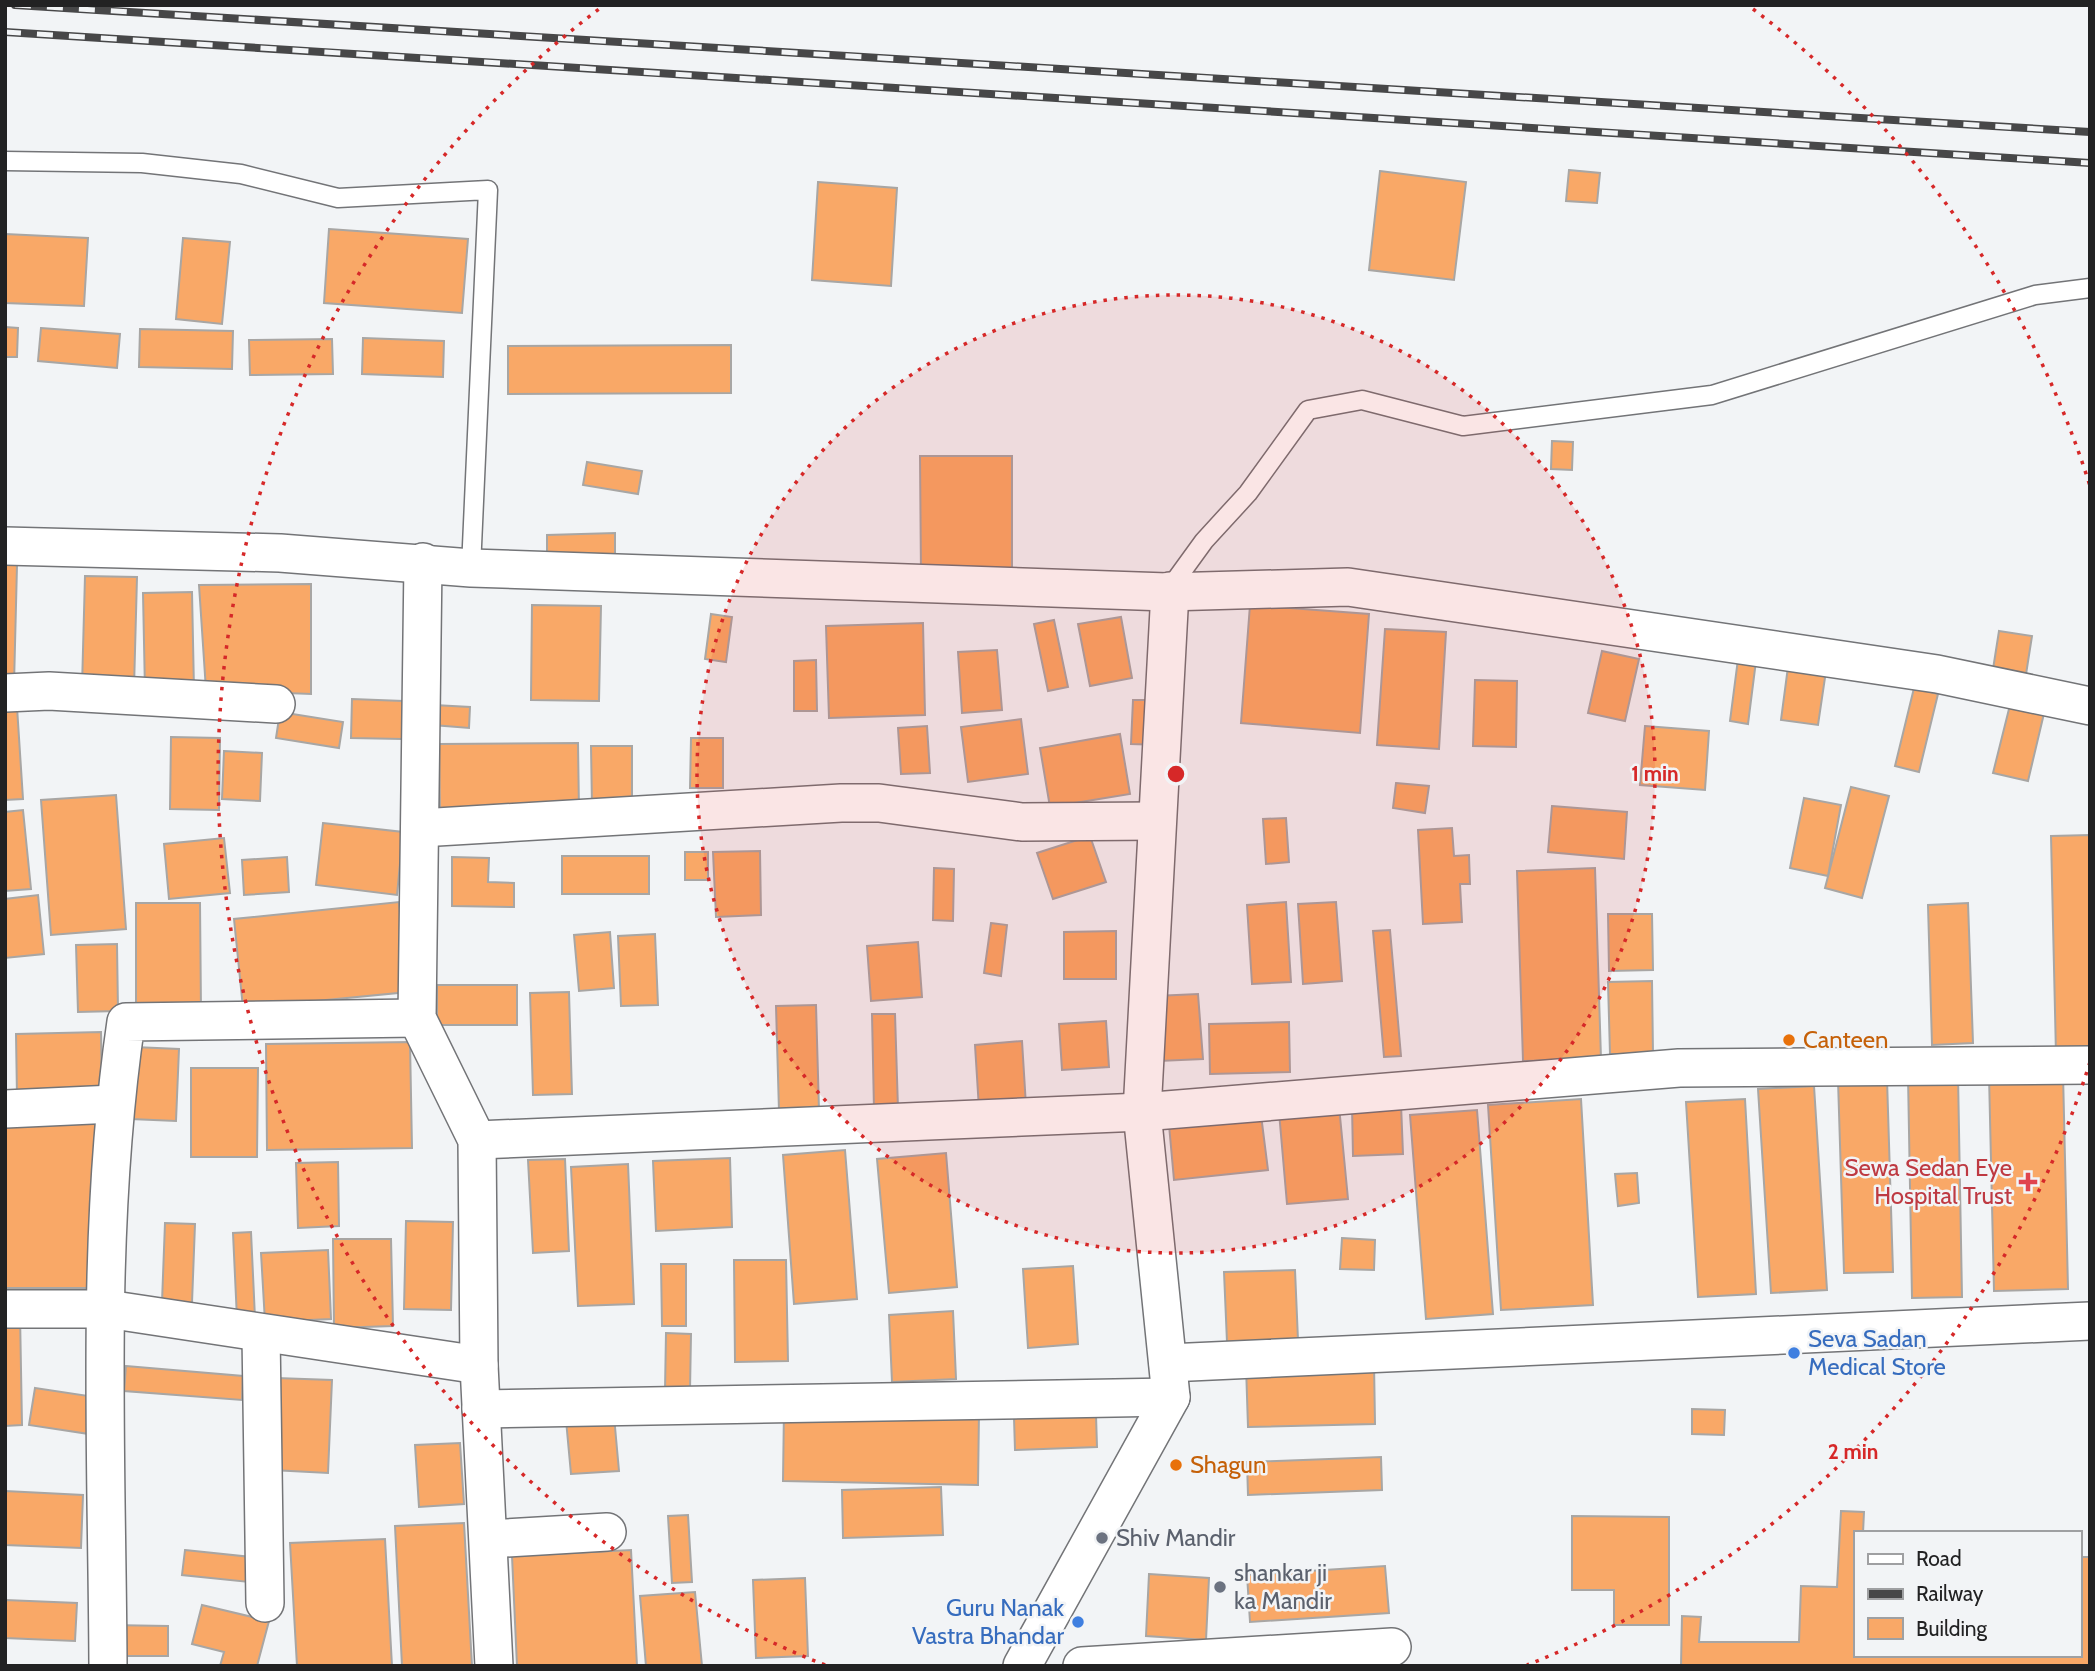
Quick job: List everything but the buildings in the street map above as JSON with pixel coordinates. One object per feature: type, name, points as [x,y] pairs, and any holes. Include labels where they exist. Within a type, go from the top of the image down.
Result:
[{"type":"street","points":[[5,546],[280,553],[423,562],[471,568],[1169,592],[1348,587],[1937,674],[2090,706]]},
{"type":"street","points":[[423,562],[417,1017],[477,1140],[479,1365],[494,1666]]},
{"type":"street","points":[[1022,1666],[1170,1380],[1142,1112],[1169,592]]},
{"type":"street","points":[[5,693],[49,691],[276,704]]},
{"type":"street","points":[[419,828],[841,803],[879,803],[1021,822],[1157,821]]},
{"type":"street","points":[[108,1666],[107,1309],[114,1104],[126,1022],[417,1017]]},
{"type":"street","points":[[477,1140],[1142,1112],[1679,1068],[2090,1065]]},
{"type":"street","points":[[5,1109],[114,1104]]},
{"type":"street","points":[[5,1309],[107,1309],[479,1365]]},
{"type":"street","points":[[481,1409],[1170,1380],[2090,1321]]},
{"type":"street","points":[[261,1334],[265,1603]]},
{"type":"street","points":[[489,1539],[607,1532]]},
{"type":"street","points":[[1082,1666],[1392,1647]]},
{"type":"lane","points":[[5,160],[142,163],[229,172],[338,198],[488,190],[471,568]]},
{"type":"lane","points":[[1169,592],[1204,541],[1248,493],[1308,410],[1362,400],[1463,426],[1712,395],[2035,295],[2090,288]]},
{"type":"railway","points":[[15,5],[2090,132]]},
{"type":"railway","points":[[5,32],[2090,163]]},
{"type":"place","name":"Canteen","points":[[1789,1040]]},
{"type":"place","name":"Sewa Sedan Eye Hospital Trust","points":[[2028,1182]]},
{"type":"place","name":"Seva Sadan Medical Store","points":[[1794,1353]]},
{"type":"place","name":"Shagun","points":[[1176,1465]]},
{"type":"place","name":"Shiv Mandir","points":[[1102,1538]]},
{"type":"place","name":"shankar ji ka Mandir","points":[[1220,1587]]},
{"type":"place","name":"Guru Nanak Vastra Bhandar","points":[[1078,1622]]}]
